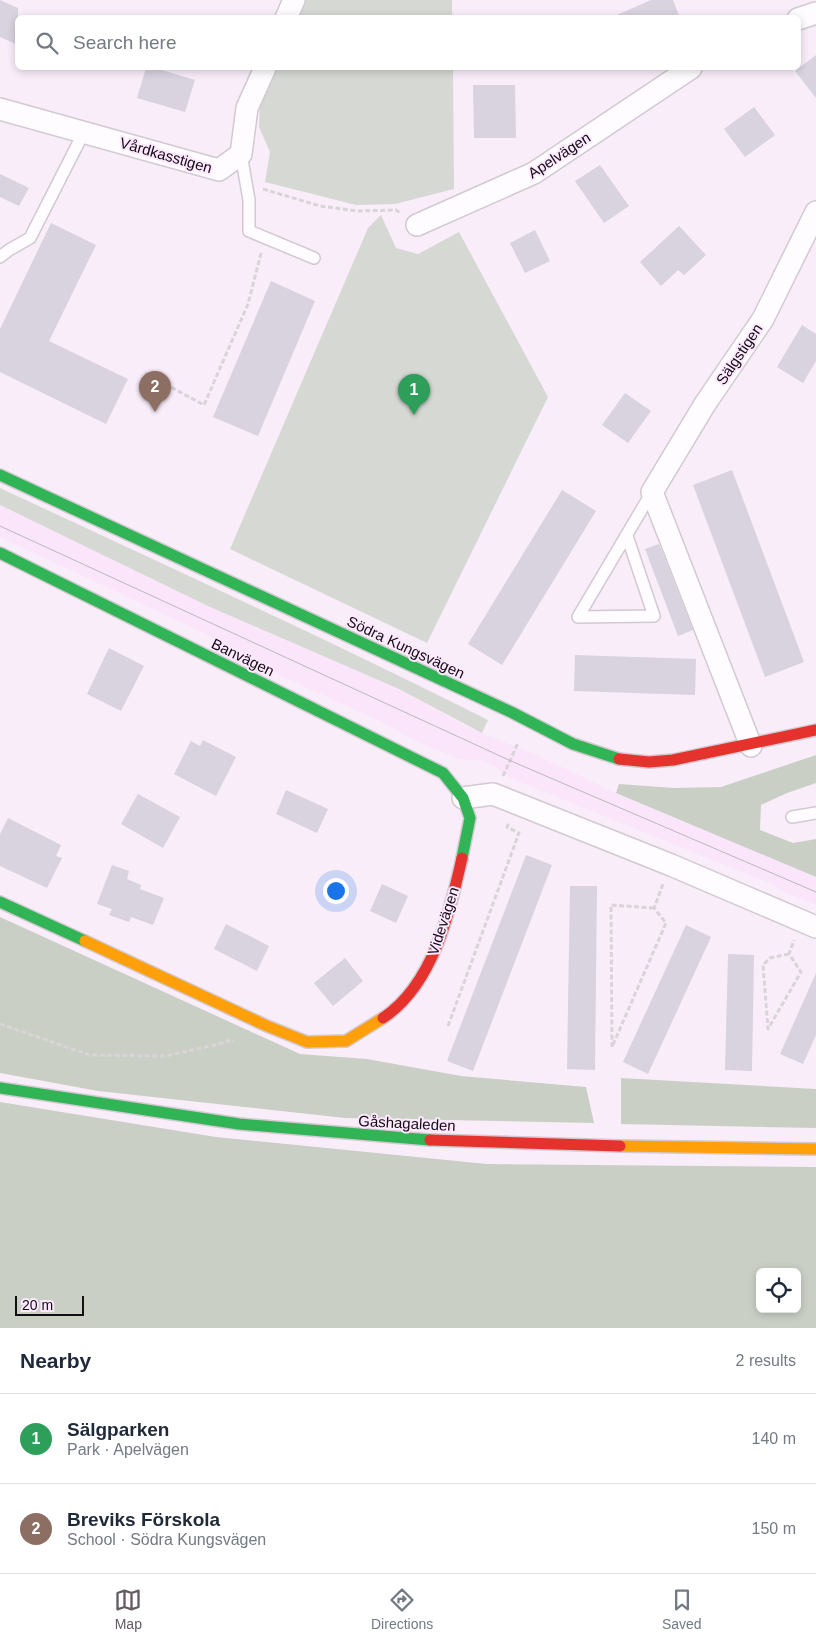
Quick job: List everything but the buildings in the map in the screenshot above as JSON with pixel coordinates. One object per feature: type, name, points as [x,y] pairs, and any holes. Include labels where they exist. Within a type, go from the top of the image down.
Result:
[{"type":"street","points":[[287,15],[294,0]]},
{"type":"street","points":[[801,18],[816,13]]},
{"type":"street","points":[[241,154],[247,108],[264,70]]},
{"type":"street","name":"Apelvägen","points":[[417,225],[534,173],[688,70]]},
{"type":"street","name":"Vårdkasstigen","points":[[0,109],[219,170],[241,154]]},
{"type":"street","name":"Sälgstigen","points":[[652,492],[705,404],[763,319],[816,212]]},
{"type":"street","name":"Södra Kungsvägen","points":[[0,475],[511,712],[546,732],[578,747],[612,758],[642,762],[674,760],[751,746],[816,730]]},
{"type":"street","points":[[652,492],[751,746]]},
{"type":"street","name":"Banvägen","points":[[0,553],[443,773],[464,798]]},
{"type":"street","points":[[464,798],[493,794],[671,865],[809,924]]},
{"type":"street","name":"Videvägen","points":[[0,902],[267,1026],[307,1042],[346,1041],[386,1016],[417,984],[436,951],[456,884],[470,818],[464,798]]},
{"type":"street","name":"Gåshagaleden","points":[[0,1088],[230,1124],[384,1137],[551,1145],[816,1149]]},
{"type":"lane","points":[[0,257],[30,238],[84,132]]},
{"type":"lane","points":[[241,154],[249,200],[249,232],[314,258]]},
{"type":"lane","name":"Sälgstigen","points":[[627,536],[654,616],[578,616],[652,492]]},
{"type":"lane","points":[[792,817],[816,813]]},
{"type":"path","points":[[241,154],[261,189],[320,206],[358,211],[396,210],[417,225]]},
{"type":"path","points":[[145,373],[204,405],[248,304],[265,238]]},
{"type":"path","points":[[493,794],[519,743],[511,740]]},
{"type":"path","points":[[448,1026],[520,833],[506,827],[516,803]]},
{"type":"path","points":[[654,908],[671,865]]},
{"type":"path","points":[[611,905],[654,908],[666,923],[612,1047],[611,905]]},
{"type":"path","points":[[788,954],[802,972],[768,1030],[763,966],[770,958],[788,954],[809,924]]},
{"type":"path","points":[[0,1024],[90,1055],[165,1056],[231,1040],[239,1043]]},
{"type":"shaded area","points":[[305,0],[452,0],[452,15],[298,15]]},
{"type":"shaded area","points":[[274,70],[453,70],[454,189],[395,204],[356,205],[265,182],[270,152],[259,127],[260,101]]},
{"type":"shaded area","points":[[381,215],[396,248],[418,254],[459,232],[548,397],[427,643],[230,549],[368,228]]},
{"type":"shaded area","points":[[0,488],[306,631],[488,720],[482,733],[399,689],[210,607],[0,505]]},
{"type":"shaded area","points":[[0,505],[210,607],[399,689],[470,728],[543,758],[616,793],[816,877],[816,905],[786,893],[770,883],[510,778],[496,767],[483,761],[460,759],[414,740],[380,721],[283,677],[206,634],[0,537]]},
{"type":"shaded area","points":[[816,755],[816,783],[761,805],[760,830],[793,843],[816,839],[816,877],[616,793],[619,784],[674,788],[721,787]]},
{"type":"shaded area","points":[[0,917],[300,1054],[367,1059],[461,1076],[586,1087],[594,1123],[345,1118],[98,1091],[0,1073]]},
{"type":"shaded area","points":[[621,1078],[816,1089],[816,1128],[621,1124]]},
{"type":"shaded area","points":[[0,1102],[216,1137],[487,1164],[816,1167],[816,1328],[0,1328]]},
{"type":"tram line","points":[[0,526],[511,761],[816,892]]},
{"type":"traffic: fast","points":[[0,475],[511,712],[573,744],[619,759]]},
{"type":"traffic: fast","points":[[0,553],[443,773],[463,798],[470,818],[462,858]]},
{"type":"traffic: fast","points":[[0,902],[85,941]]},
{"type":"traffic: fast","points":[[0,1088],[239,1124],[430,1140]]},
{"type":"traffic: slow","points":[[85,941],[267,1026],[307,1042],[346,1041],[383,1018]]},
{"type":"traffic: slow","points":[[620,1146],[816,1149]]},
{"type":"traffic: jam","points":[[619,759],[649,762],[673,760],[816,730]]},
{"type":"traffic: jam","points":[[383,1018],[400,1004],[415,987],[427,967],[445,924],[462,858]]},
{"type":"traffic: jam","points":[[430,1140],[620,1146]]},
{"type":"place","name":"Breviks Förskola","points":[[155,412]]},
{"type":"place","name":"Sälgparken","points":[[414,415]]}]
